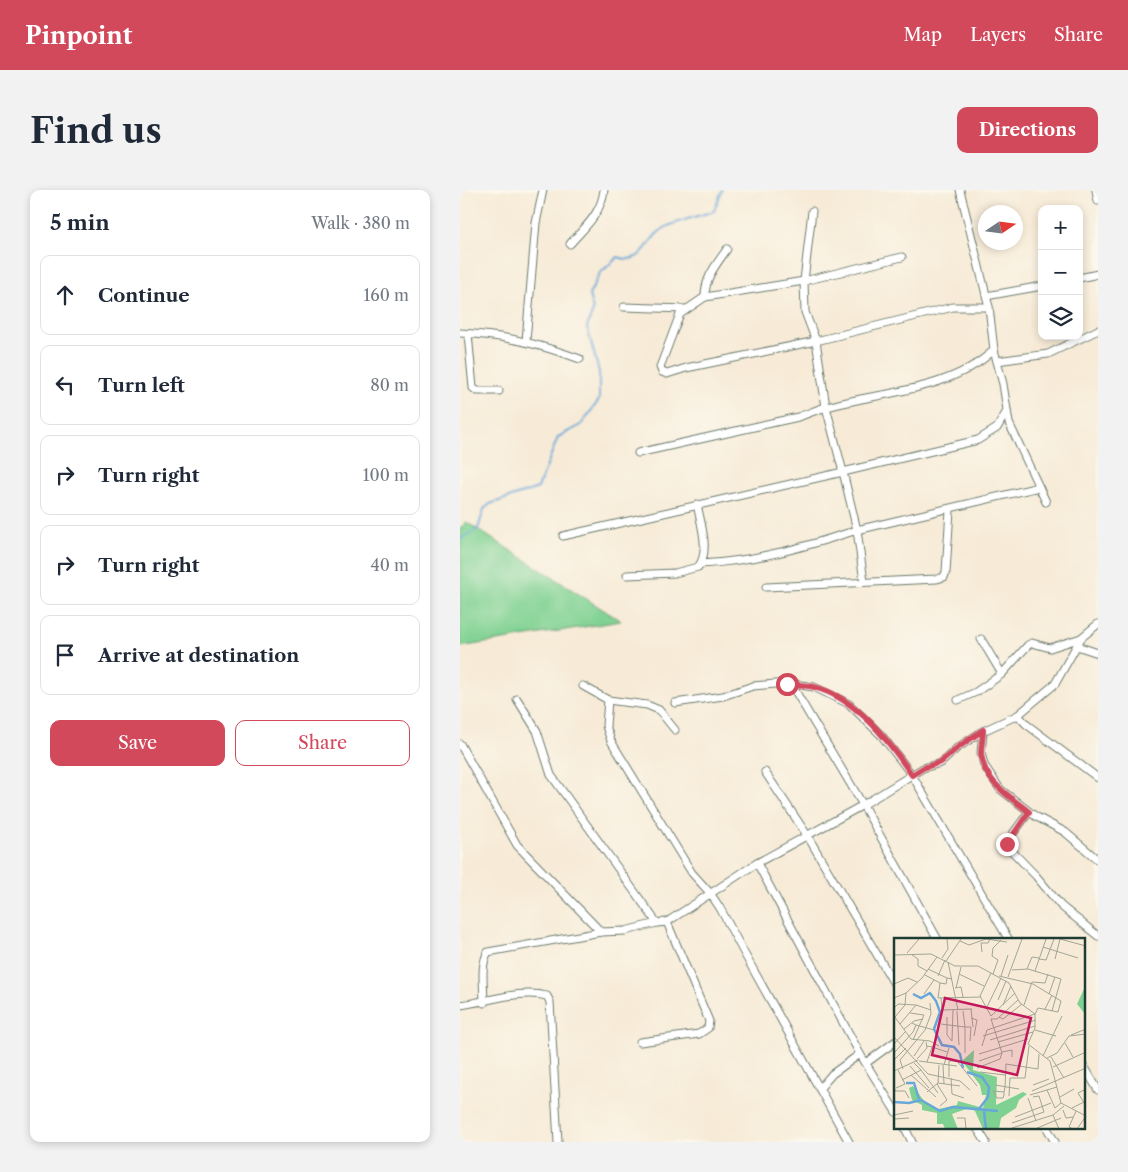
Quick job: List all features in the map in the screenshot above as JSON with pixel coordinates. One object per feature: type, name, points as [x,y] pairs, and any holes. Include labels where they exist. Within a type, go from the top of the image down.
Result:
[{"type":"street","points":[[526,341],[536,223],[543,190]]},
{"type":"street","points":[[570,244],[596,216],[603,200],[604,190]]},
{"type":"street","points":[[960,190],[989,307],[994,350],[1013,433],[1046,502]]},
{"type":"street","points":[[1096,190],[1098,201]]},
{"type":"street","points":[[812,211],[804,280],[806,320],[816,341],[826,407],[857,530],[864,582]]},
{"type":"street","points":[[706,297],[705,285],[709,274],[727,249]]},
{"type":"street","points":[[902,257],[804,280],[706,297],[680,314],[660,367],[662,372],[667,374],[686,368],[816,341],[953,307],[989,307]]},
{"type":"street","points":[[1083,277],[1098,274]]},
{"type":"street","points":[[986,296],[1038,287]]},
{"type":"street","points":[[624,307],[686,309]]},
{"type":"street","points":[[997,361],[1048,354],[1098,330]]},
{"type":"street","points":[[460,334],[526,341],[580,359]]},
{"type":"street","points":[[468,334],[473,388],[477,391],[499,391]]},
{"type":"street","points":[[638,453],[719,436],[800,416],[826,407],[919,387],[976,366],[994,350]]},
{"type":"street","points":[[564,536],[978,440],[997,428],[1007,411]]},
{"type":"street","points":[[627,575],[675,573],[698,567],[701,564],[737,562],[804,548],[857,530],[950,510],[1039,487]]},
{"type":"street","points":[[697,504],[704,550],[701,564]]},
{"type":"street","points":[[766,586],[937,579],[944,577],[946,572],[950,510]]},
{"type":"street","points":[[958,700],[976,692],[1002,674],[1028,645],[1032,644],[1050,648],[1081,638],[1098,624]]},
{"type":"street","points":[[484,1003],[484,967],[485,957],[488,952],[602,932],[625,931],[668,922],[757,863],[863,805],[923,768],[941,762],[983,730],[1018,715],[1055,684],[1081,638]]},
{"type":"street","points":[[981,639],[1002,674]]},
{"type":"street","points":[[1077,646],[1098,653]]},
{"type":"street","points":[[675,703],[722,696],[753,686],[791,684],[814,687],[849,704],[882,736],[912,775],[1008,938]]},
{"type":"street","points":[[791,684],[863,805],[937,938]]},
{"type":"street","points":[[583,686],[608,700],[647,706],[659,710],[676,730]]},
{"type":"street","points":[[517,699],[537,731],[551,775],[657,923]]},
{"type":"street","points":[[608,700],[606,726],[611,741],[692,873],[710,893],[734,930],[760,983],[849,1142]]},
{"type":"street","points":[[1018,715],[1026,724],[1098,778]]},
{"type":"street","points":[[983,730],[981,753],[984,765],[991,779],[1000,789],[1029,812],[1044,822],[1059,827],[1098,860]]},
{"type":"street","points":[[460,744],[518,845],[602,932]]},
{"type":"street","points":[[765,772],[807,835],[894,984]]},
{"type":"street","points":[[1029,812],[1009,838],[1009,848],[1061,906],[1098,936]]},
{"type":"street","points":[[757,863],[860,1054],[894,1109]]},
{"type":"street","points":[[640,1042],[699,1034],[708,1028],[709,1021],[668,922]]},
{"type":"street","points":[[460,1005],[484,1003],[515,995],[536,993],[547,996],[550,1002],[558,1142]]},
{"type":"street","points":[[866,1063],[894,1042]]},
{"type":"street","points":[[820,1088],[832,1074],[860,1054]]},
{"type":"street","points":[[1086,1069],[1098,1090]]},
{"type":"street","points":[[906,1130],[912,1142]]},
{"type":"street","points":[[978,1130],[986,1142]]},
{"type":"street","points":[[1048,1130],[1055,1142]]},
{"type":"green space","points":[[466,522],[621,621],[460,647],[460,529]]},
{"type":"waterway","points":[[460,539],[478,529],[484,509],[490,504],[538,488],[558,437],[581,425],[599,400],[599,372],[587,327],[593,310],[589,295],[600,273],[618,257],[627,259],[634,258],[640,254],[659,231],[666,227],[714,211],[722,190]]},
{"type":"route","points":[[787,684],[814,687],[832,694],[849,704],[864,716],[882,736],[912,775],[923,768],[946,759],[957,748],[983,730],[981,753],[984,765],[991,779],[1000,789],[1029,812],[1009,838],[1007,844]]}]
